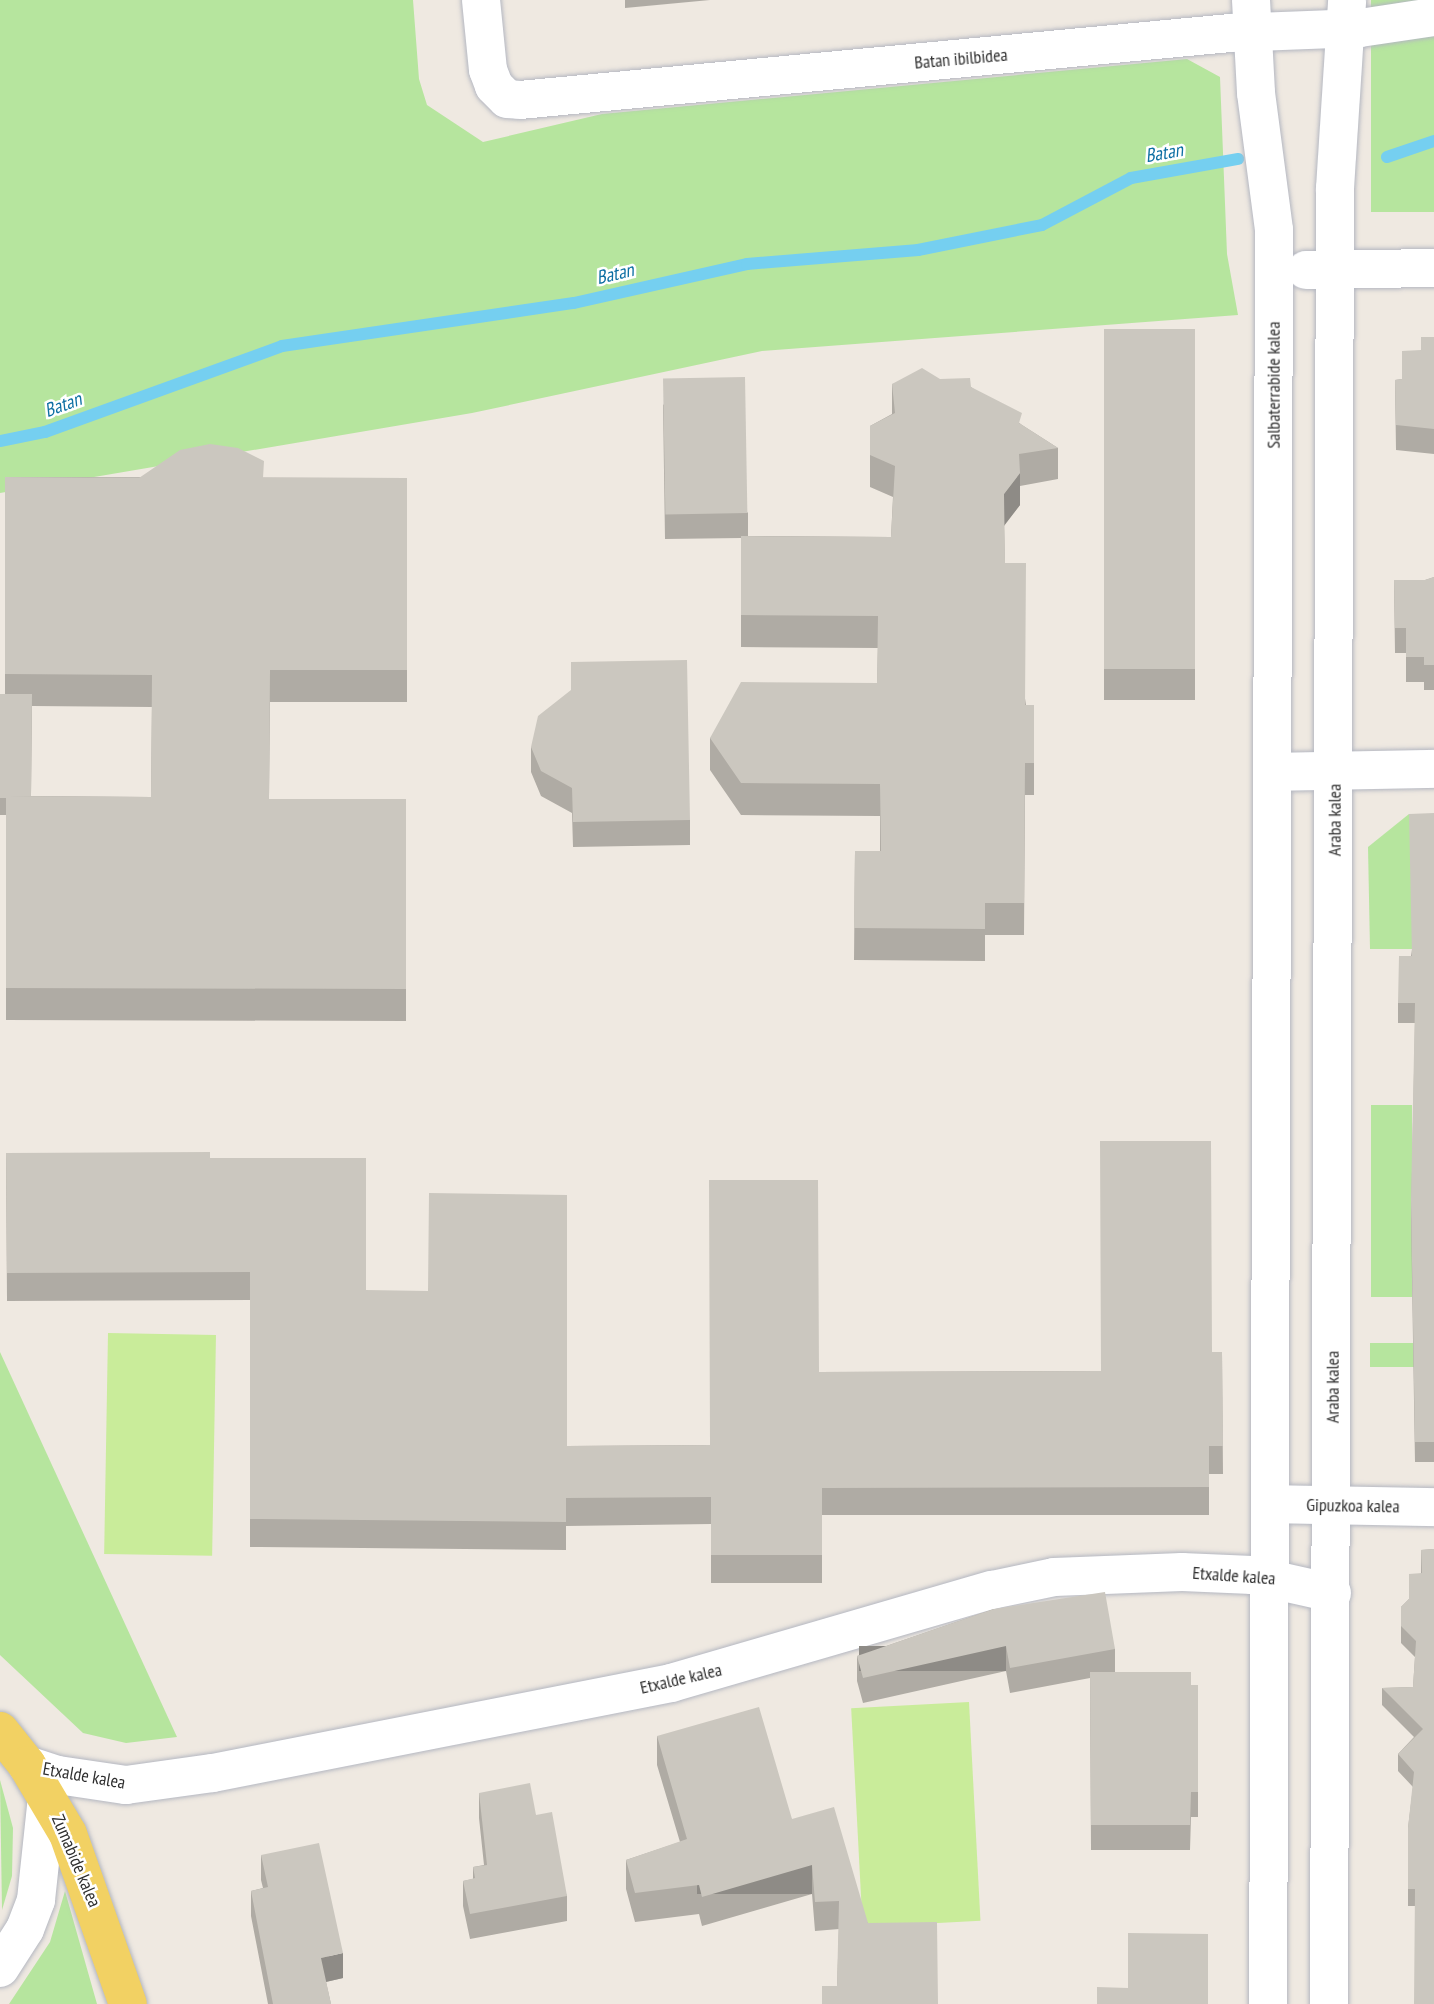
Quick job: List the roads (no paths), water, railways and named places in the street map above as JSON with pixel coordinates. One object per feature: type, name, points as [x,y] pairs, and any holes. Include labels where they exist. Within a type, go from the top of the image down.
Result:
[{"type":"main road","name":"Zumabide kalea","points":[[0,1731],[27,1765],[47,1797],[83,1871],[128,2004]]},
{"type":"street","name":"Batan ibilbidea","points":[[481,0],[488,70],[494,86],[507,99],[520,100],[1251,16],[1347,14],[1434,17]]},
{"type":"street","points":[[1335,770],[1320,269],[1335,188],[1347,14]]},
{"type":"street","name":"Salbaterrabide kalea","points":[[1251,16],[1274,230],[1274,772]]},
{"type":"street","points":[[1320,269],[1434,268]]},
{"type":"street","points":[[1268,2004],[1274,772],[1434,769]]},
{"type":"street","name":"Araba kalea","points":[[1329,2004],[1335,770]]},
{"type":"street","name":"Gipuzkoa kalea","points":[[1271,1504],[1434,1507]]},
{"type":"street","name":"Etxalde kalea","points":[[27,1765],[105,1783],[162,1782],[671,1683],[992,1590],[1054,1577],[1182,1572],[1271,1577],[1332,1592]]},
{"type":"street","points":[[0,1968],[25,1929],[36,1900],[47,1797]]},
{"type":"waterway","points":[[1387,157],[1434,141]]},
{"type":"waterway","name":"Batan","points":[[0,441],[45,432],[282,346],[574,303],[747,264],[918,250],[1042,225],[1131,178],[1238,159]]}]
